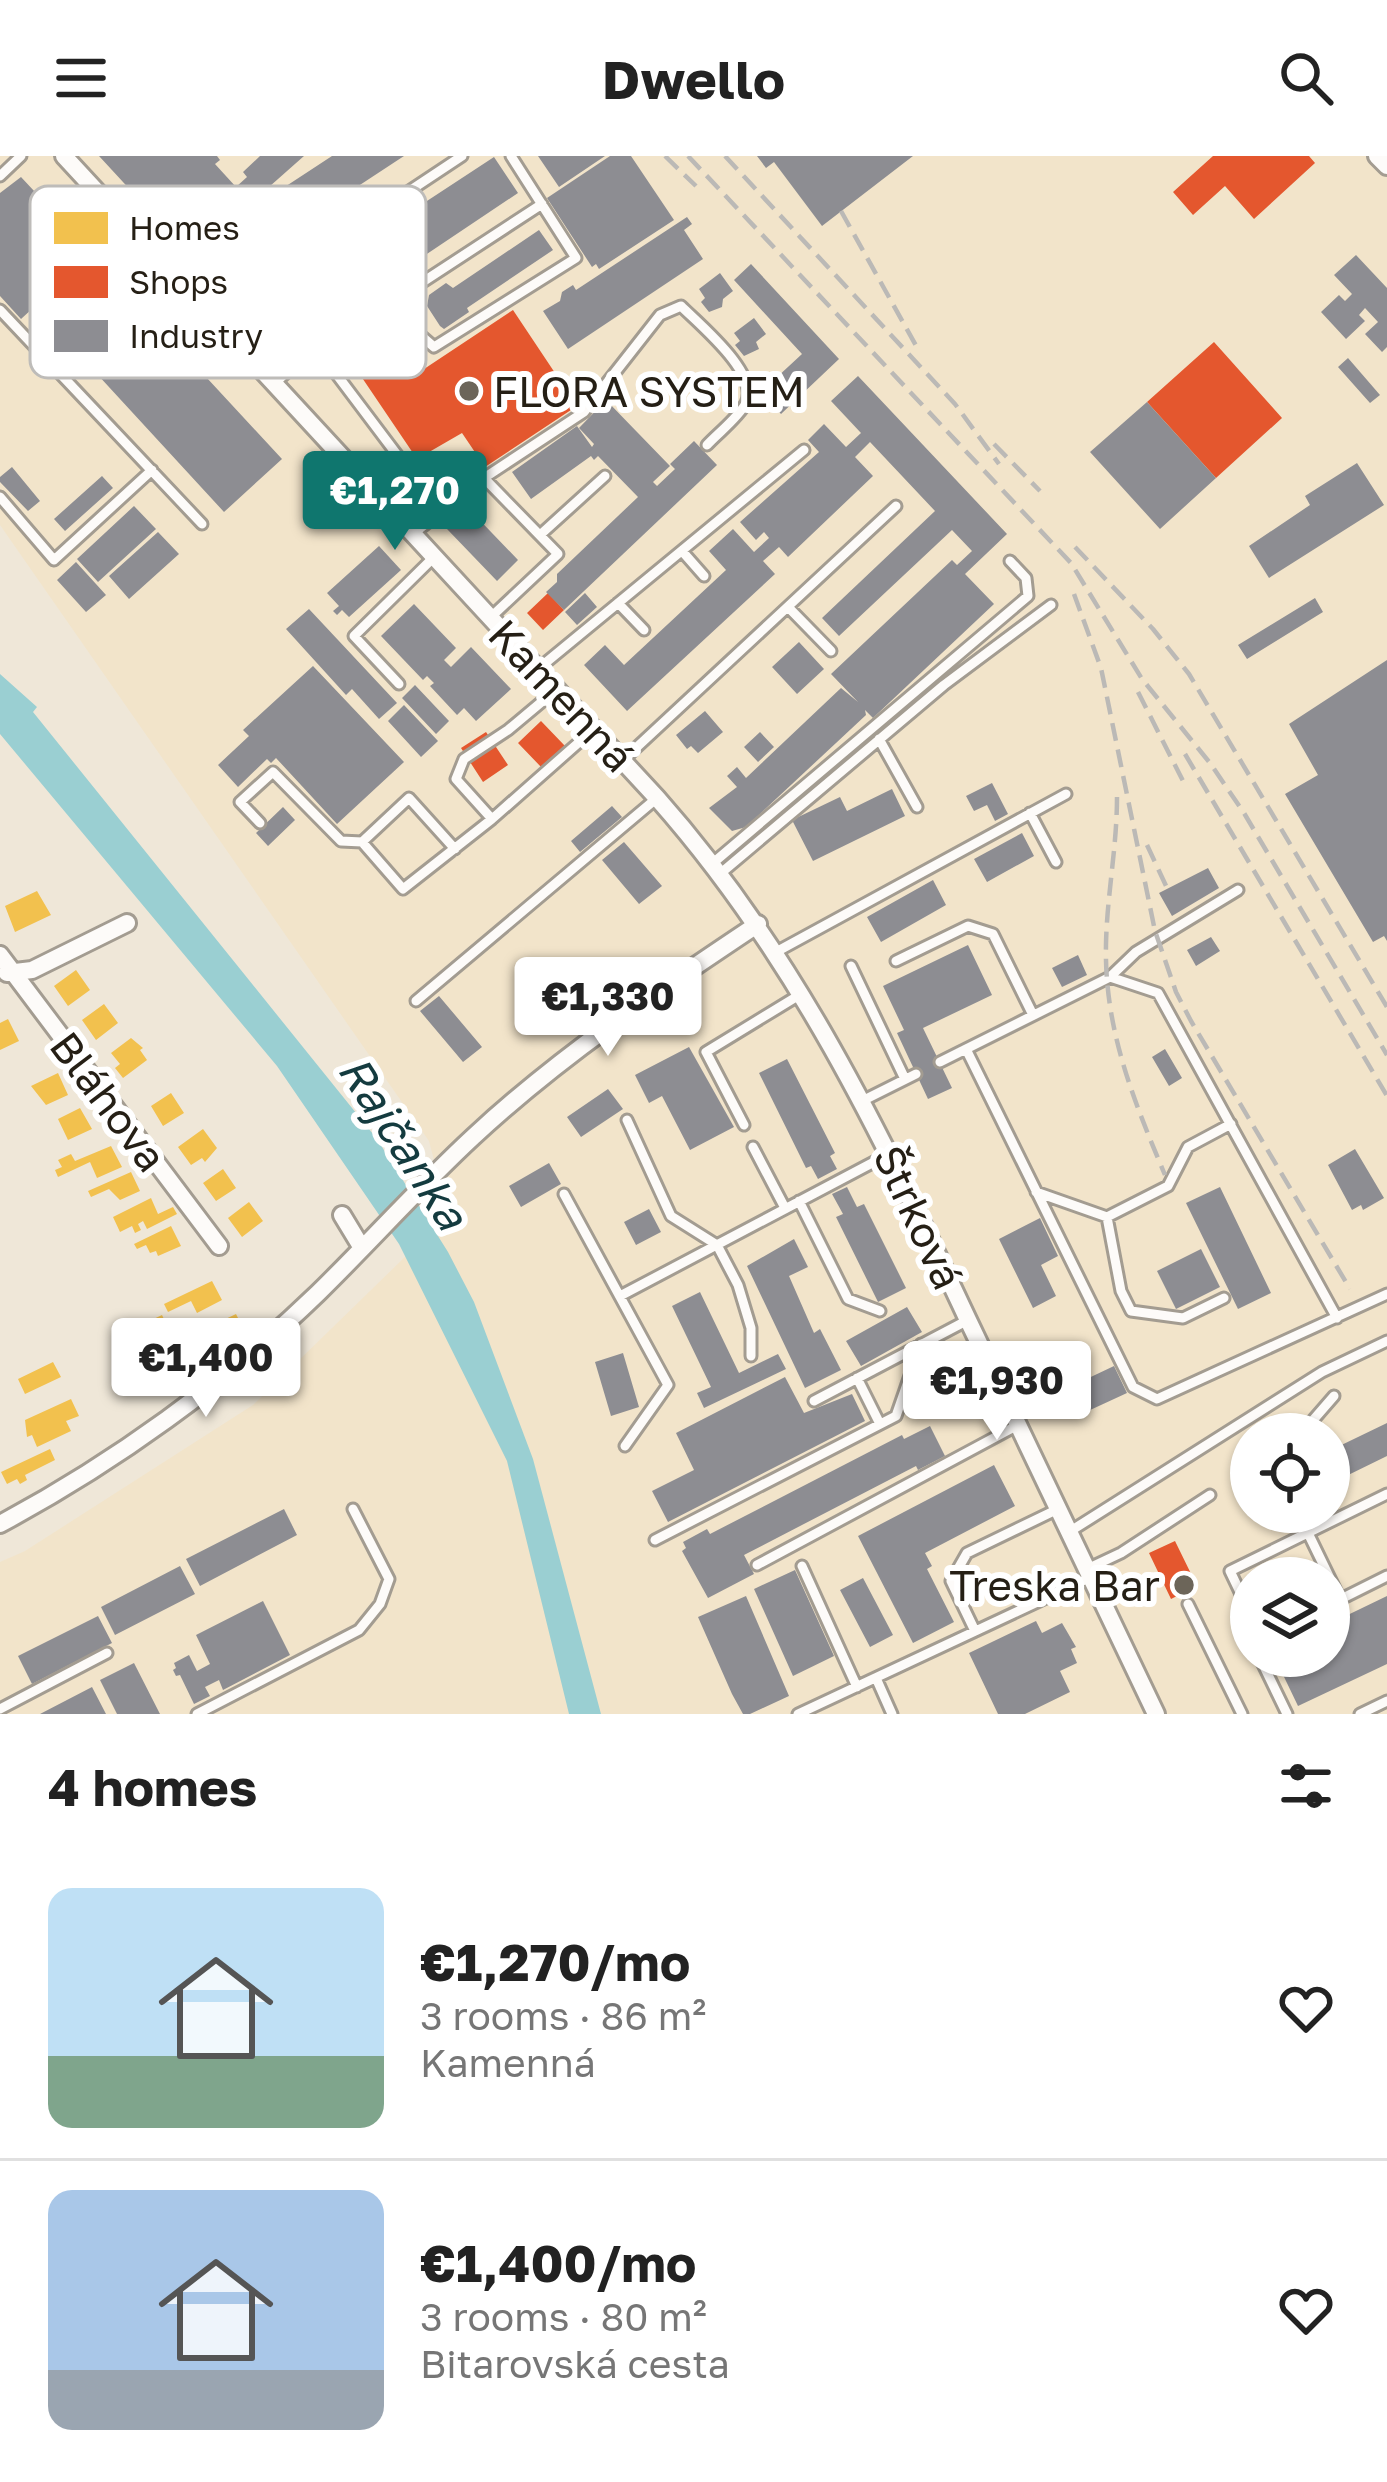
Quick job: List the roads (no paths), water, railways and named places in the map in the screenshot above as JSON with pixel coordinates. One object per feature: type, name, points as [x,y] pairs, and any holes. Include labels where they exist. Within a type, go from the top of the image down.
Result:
[{"type":"street","name":"Kamenná","points":[[64,156],[92,186]]},
{"type":"street","points":[[1377,156],[1387,166]]},
{"type":"street","name":"Kamenná","points":[[268,378],[623,760],[717,868],[758,924]]},
{"type":"street","points":[[6,973],[32,970],[127,923]]},
{"type":"street","points":[[2,1519],[82,1476],[212,1384],[316,1295],[498,1114],[631,1008],[758,924]]},
{"type":"street","name":"Štrková","points":[[758,924],[891,1153],[1156,1714]]},
{"type":"street","name":"Bláhova","points":[[0,955],[6,973],[219,1246]]},
{"type":"street","points":[[342,1215],[367,1243]]},
{"type":"lane","points":[[0,176],[21,156]]},
{"type":"lane","points":[[417,186],[462,156]]},
{"type":"lane","points":[[426,340],[434,347],[576,258],[512,156]]},
{"type":"lane","points":[[426,280],[542,204]]},
{"type":"lane","points":[[413,535],[484,478],[584,412],[660,315],[682,305],[743,370],[749,388],[746,404],[707,445]]},
{"type":"lane","points":[[1,315],[30,345]]},
{"type":"lane","points":[[62,378],[202,524]]},
{"type":"lane","points":[[274,384],[281,378]]},
{"type":"lane","points":[[339,378],[404,464],[416,469],[448,505]]},
{"type":"lane","points":[[538,669],[804,450]]},
{"type":"lane","points":[[0,496],[54,560],[152,470]]},
{"type":"lane","points":[[540,535],[605,476]]},
{"type":"lane","points":[[484,478],[558,554],[490,618]]},
{"type":"lane","points":[[623,760],[896,506]]},
{"type":"lane","points":[[682,551],[704,576]]},
{"type":"lane","points":[[399,684],[354,636],[434,557]]},
{"type":"lane","points":[[717,868],[1028,596],[1025,578],[1010,560]]},
{"type":"lane","points":[[618,603],[644,630]]},
{"type":"lane","points":[[717,868],[1051,605]]},
{"type":"lane","points":[[788,607],[831,651]]},
{"type":"lane","points":[[492,819],[456,779],[464,759],[557,689]]},
{"type":"lane","points":[[362,842],[403,889],[594,729]]},
{"type":"lane","points":[[879,739],[917,807]]},
{"type":"lane","points":[[260,823],[240,802],[273,772],[341,841],[362,842],[409,798],[455,849]]},
{"type":"lane","points":[[776,952],[1066,794]]},
{"type":"lane","points":[[416,1000],[657,798]]},
{"type":"lane","points":[[1030,813],[1056,862]]},
{"type":"lane","points":[[940,1062],[1110,977],[1136,952],[1238,890]]},
{"type":"lane","points":[[896,962],[968,926],[993,934],[1033,1016]]},
{"type":"lane","points":[[851,966],[905,1079]]},
{"type":"lane","points":[[1110,977],[1158,993],[1337,1318]]},
{"type":"lane","points":[[744,1125],[706,1052],[801,994]]},
{"type":"lane","points":[[965,1049],[1133,1388],[1157,1399],[1387,1294]]},
{"type":"lane","points":[[862,1101],[916,1074]]},
{"type":"lane","points":[[627,1120],[670,1216],[717,1244],[738,1285],[751,1328],[751,1356]]},
{"type":"lane","points":[[1036,1192],[1107,1217],[1168,1186],[1189,1147],[1231,1124]]},
{"type":"lane","points":[[753,1147],[785,1208]]},
{"type":"lane","points":[[620,1296],[891,1153]]},
{"type":"lane","points":[[564,1193],[668,1385],[625,1446]]},
{"type":"lane","points":[[799,1201],[848,1299],[880,1311]]},
{"type":"lane","points":[[1107,1217],[1121,1291],[1132,1311],[1183,1318],[1224,1298]]},
{"type":"lane","points":[[814,1401],[968,1320]]},
{"type":"lane","points":[[1069,1532],[1322,1372],[1387,1341]]},
{"type":"lane","points":[[655,1540],[896,1416],[922,1344]]},
{"type":"lane","points":[[857,1378],[880,1424]]},
{"type":"lane","points":[[1319,1413],[1334,1396]]},
{"type":"lane","points":[[757,1565],[1018,1425]]},
{"type":"lane","points":[[1350,1508],[1387,1494]]},
{"type":"lane","points":[[798,1714],[1089,1573],[1210,1495]]},
{"type":"lane","points":[[196,1714],[359,1630],[380,1604],[388,1579],[353,1509]]},
{"type":"lane","points":[[975,1631],[952,1581],[967,1553],[1058,1509]]},
{"type":"lane","points":[[1259,1557],[1308,1533],[1317,1557]]},
{"type":"lane","points":[[802,1566],[856,1687]]},
{"type":"lane","points":[[1350,1594],[1387,1576]]},
{"type":"lane","points":[[1189,1604],[1242,1714]]},
{"type":"lane","points":[[0,1709],[107,1652]]},
{"type":"lane","points":[[1269,1677],[1287,1714]]},
{"type":"lane","points":[[876,1678],[892,1714]]},
{"type":"lane","points":[[1360,1714],[1387,1700]]},
{"type":"water","points":[[0,674],[37,707],[33,712],[377,1139],[448,1252],[474,1302],[533,1459],[601,1714],[569,1714],[507,1461],[399,1244],[277,1066],[0,734]]},
{"type":"railway","points":[[665,156],[696,186]]},
{"type":"railway","points":[[688,156],[1071,563],[1142,679],[1244,813],[1387,1055]]},
{"type":"railway","points":[[725,156],[955,404],[999,464]]},
{"type":"railway","points":[[841,211],[919,351]]},
{"type":"railway","points":[[994,444],[1040,491]]},
{"type":"railway","points":[[1075,547],[1189,674],[1387,1007]]},
{"type":"railway","points":[[1074,594],[1101,668],[1155,931],[1176,992],[1350,1289]]},
{"type":"railway","points":[[1138,692],[1184,783]]},
{"type":"railway","points":[[1185,754],[1387,1096]]},
{"type":"railway","points":[[1117,797],[1106,944],[1110,1005],[1132,1091],[1165,1175]]},
{"type":"railway","points":[[1147,845],[1167,888]]},
{"type":"place","name":"FLORA SYSTEM","points":[[469,391]]},
{"type":"place","name":"Treska Bar","points":[[1184,1585]]},
{"type":"water label","name":"Rajčanka","points":[[404,1142]]}]
